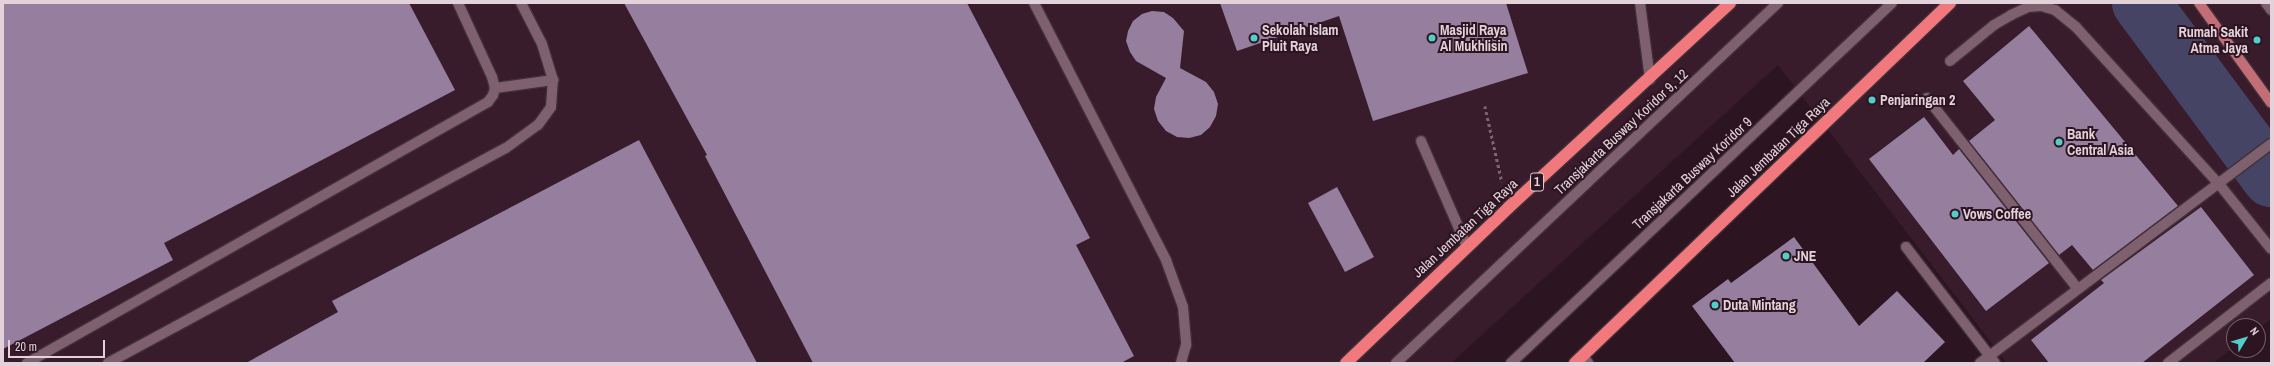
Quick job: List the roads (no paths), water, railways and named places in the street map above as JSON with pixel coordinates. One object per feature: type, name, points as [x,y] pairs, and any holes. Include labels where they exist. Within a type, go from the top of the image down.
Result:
[{"type":"highway","name":"Jalan Jembatan Tiga Raya","points":[[1346,363],[1467,247],[1650,79],[1730,3]]},
{"type":"highway","name":"Jalan Jembatan Tiga Raya","points":[[1582,361],[1950,3]]},
{"type":"main road","points":[[2199,3],[2271,103]]},
{"type":"street","points":[[27,363],[488,102],[493,95],[495,88],[487,63],[458,3]]},
{"type":"street","points":[[108,363],[506,148],[538,125],[551,107],[553,80],[542,44],[521,3]]},
{"type":"street","points":[[1034,3],[1166,260],[1183,307],[1186,345],[1181,363]]},
{"type":"street","points":[[1640,3],[1650,79]]},
{"type":"street","name":"Transjakarta Busway Koridor 9, 12","points":[[1396,363],[1778,3]]},
{"type":"street","name":"Transjakarta Busway Koridor 9","points":[[1511,363],[1892,3]]},
{"type":"street","points":[[2266,3],[2271,10]]},
{"type":"street","points":[[1950,61],[1994,25],[2011,15],[2028,7],[2041,6],[2055,10],[2076,28],[2219,184],[2271,249]]},
{"type":"street","points":[[495,88],[553,80]]},
{"type":"street","points":[[1927,98],[2078,289]]},
{"type":"street","points":[[1421,141],[1467,247]]},
{"type":"street","points":[[1980,363],[1992,359],[2078,289],[2234,173],[2269,145]]},
{"type":"street","points":[[1906,247],[1992,359]]},
{"type":"street","points":[[2168,363],[2271,283]]},
{"type":"waterway","points":[[2141,3],[2271,178]]},
{"type":"place","name":"Sekolah Islam Pluit Raya","points":[[1254,38]]},
{"type":"place","name":"Masjid Raya Al Mukhlisin","points":[[1432,38]]},
{"type":"place","name":"Rumah Sakit Atma Jaya","points":[[2257,40]]},
{"type":"place","name":"Penjaringan 2","points":[[1872,100]]},
{"type":"place","name":"Bank Central Asia","points":[[2059,142]]},
{"type":"place","name":"Vows Coffee","points":[[1955,214]]},
{"type":"place","name":"JNE","points":[[1786,256]]},
{"type":"place","name":"Duta Mintang","points":[[1715,305]]}]
